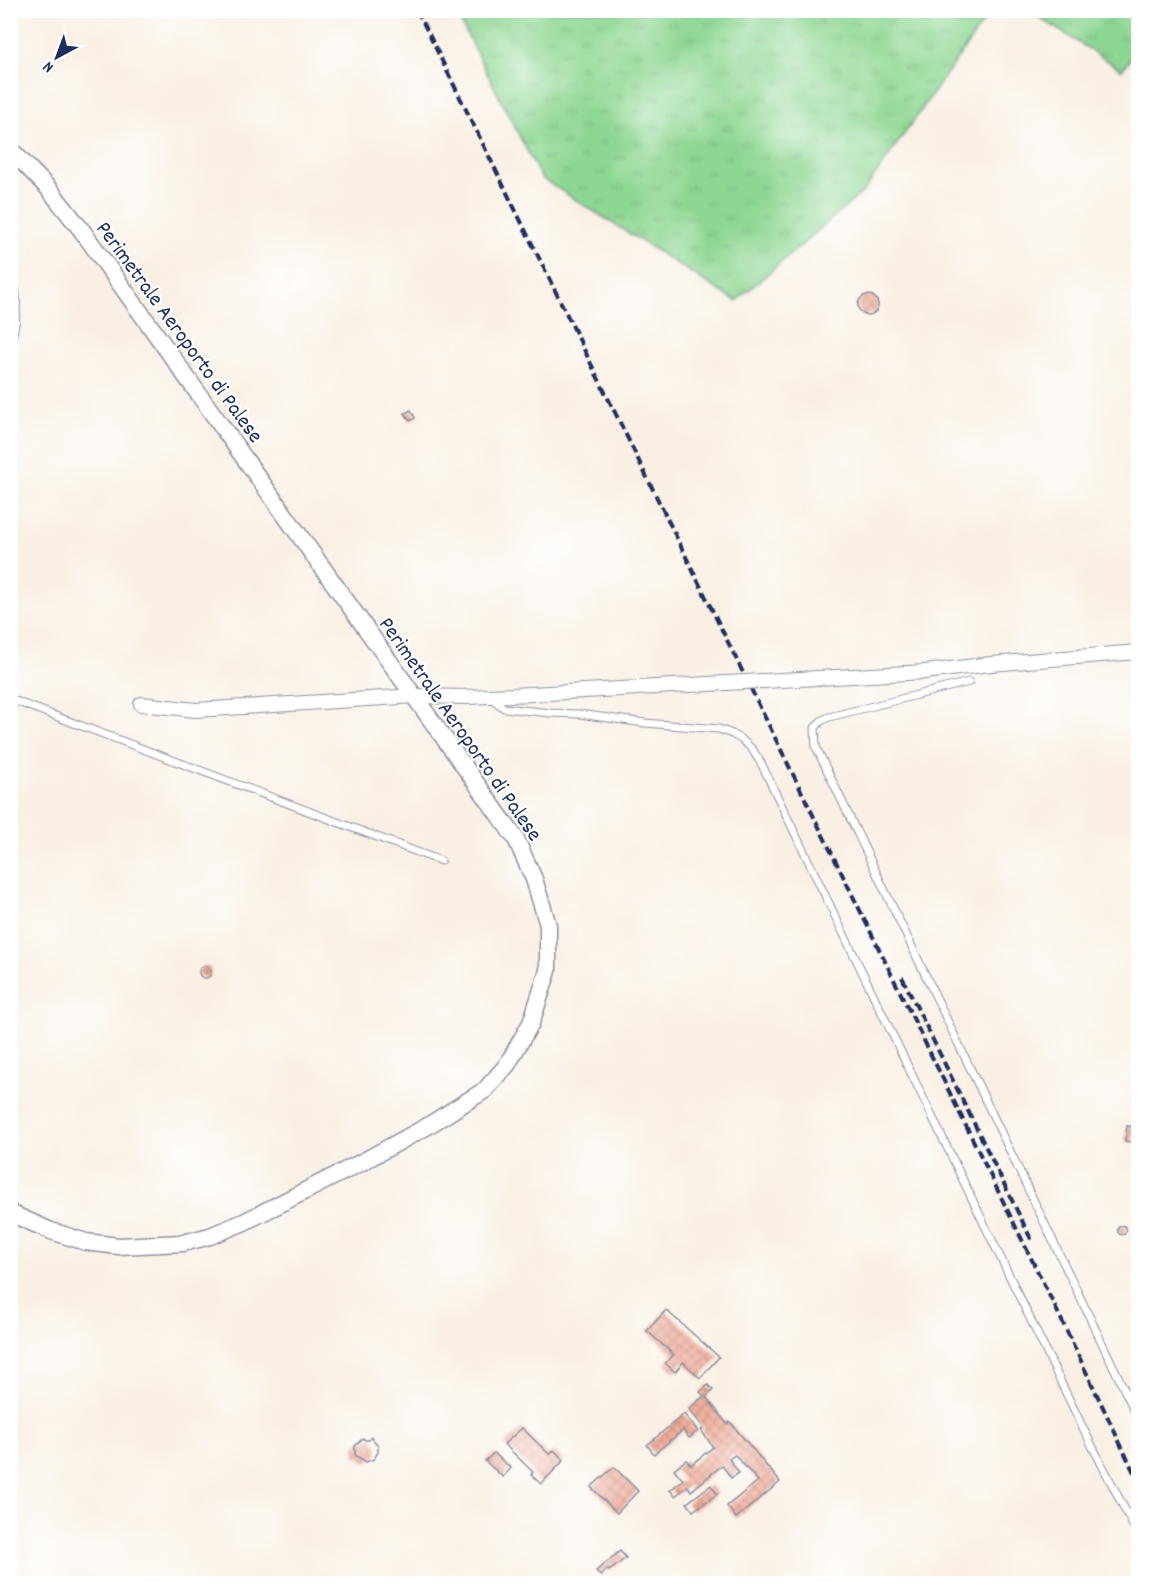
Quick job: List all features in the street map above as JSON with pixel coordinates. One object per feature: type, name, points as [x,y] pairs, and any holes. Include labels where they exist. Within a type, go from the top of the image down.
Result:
[{"type":"street","name":"Perimetrale Aeroporto di Palese","points":[[10,149],[49,189],[83,232],[516,838],[534,879],[548,925],[548,971],[531,1023],[507,1065],[484,1090],[426,1127],[243,1222],[210,1236],[183,1243],[118,1246],[86,1242],[51,1231],[10,1213]]},
{"type":"street","points":[[141,704],[196,710],[415,696],[488,696],[925,672],[1138,652]]},
{"type":"lane","points":[[10,261],[18,294],[15,331],[10,345]]},
{"type":"lane","points":[[969,682],[829,717],[815,728],[816,747],[1138,1418]]},
{"type":"lane","points":[[488,696],[504,708],[718,729],[732,734],[752,749],[761,763],[1083,1428],[1138,1536]]},
{"type":"lane","points":[[10,699],[441,861]]},
{"type":"green space","points":[[455,11],[991,11],[864,191],[736,301],[541,178]]},
{"type":"green space","points":[[1029,11],[1138,11],[1138,48],[1122,70]]},
{"type":"building","points":[[864,295],[872,295],[878,301],[878,309],[872,315],[864,315],[858,309],[858,301]]},
{"type":"building","points":[[411,410],[415,418],[410,421],[405,413]]},
{"type":"building","points":[[207,966],[210,967],[210,977],[203,978],[200,977],[199,970],[200,967]]},
{"type":"building","points":[[1127,1126],[1135,1127],[1133,1142],[1125,1141]]},
{"type":"building","points":[[1122,1225],[1127,1230],[1122,1235],[1117,1230]]},
{"type":"building","points":[[666,1310],[719,1357],[700,1378],[683,1362],[675,1372],[665,1363],[674,1355],[647,1331]]},
{"type":"building","points":[[708,1385],[713,1390],[706,1397],[727,1424],[730,1422],[780,1482],[736,1518],[727,1506],[758,1481],[735,1455],[729,1459],[739,1473],[731,1478],[722,1465],[691,1491],[688,1486],[675,1496],[670,1490],[683,1480],[674,1469],[686,1460],[691,1465],[713,1447],[701,1430],[704,1428],[689,1409],[704,1396],[700,1392]]},
{"type":"building","points":[[684,1414],[698,1431],[689,1438],[683,1430],[654,1454],[647,1445]]},
{"type":"building","points":[[522,1428],[550,1455],[554,1450],[564,1460],[541,1484],[531,1475],[533,1472],[504,1444]]},
{"type":"building","points":[[371,1437],[378,1446],[378,1452],[374,1459],[366,1462],[355,1455],[355,1446],[363,1438],[369,1440]]},
{"type":"building","points":[[494,1453],[511,1468],[503,1477],[485,1461]]},
{"type":"building","points":[[614,1467],[638,1491],[617,1513],[591,1487]]},
{"type":"building","points":[[711,1485],[717,1494],[693,1511],[687,1503]]},
{"type":"building","points":[[620,1551],[626,1558],[609,1571],[607,1569],[601,1576],[596,1571]]},
{"type":"railway","points":[[417,10],[1061,1319],[1138,1481]]},
{"type":"railway","points":[[902,977],[1033,1243]]}]
